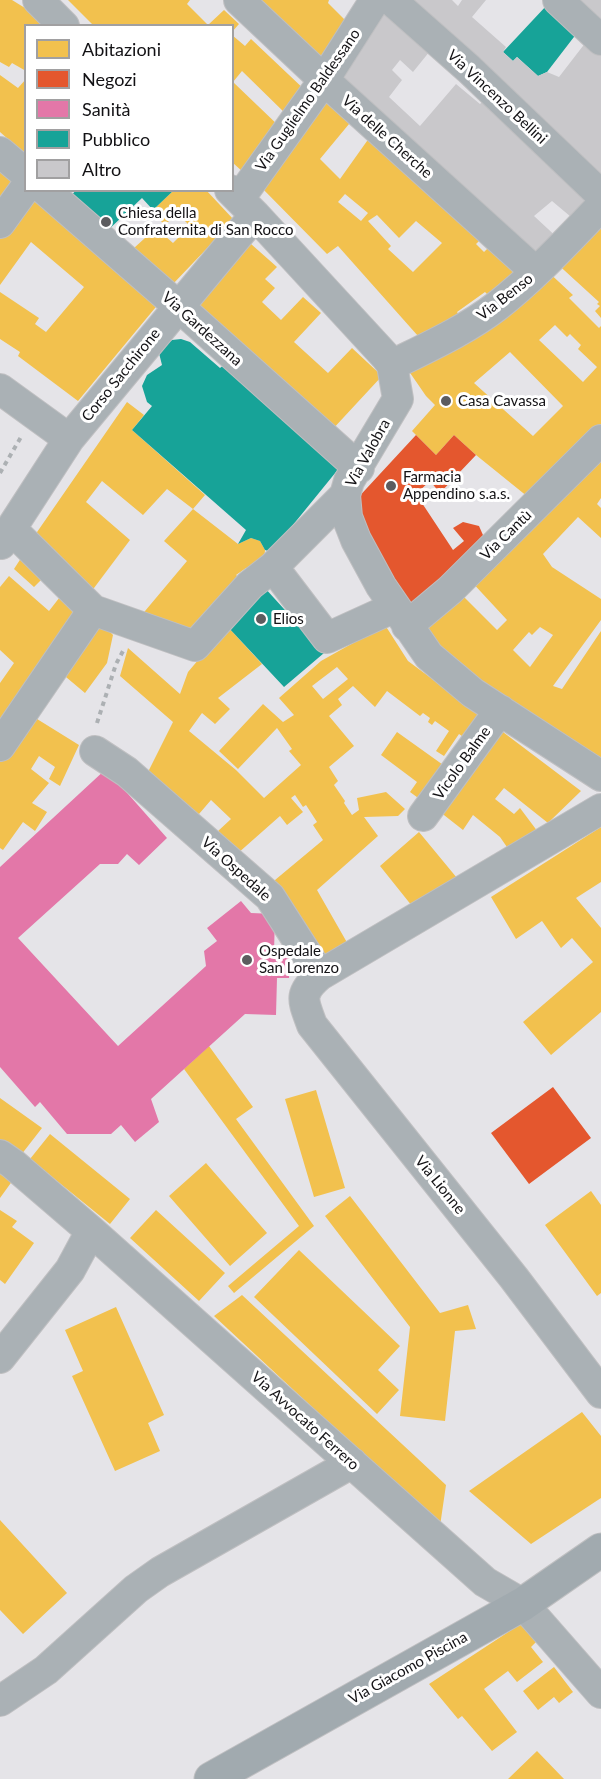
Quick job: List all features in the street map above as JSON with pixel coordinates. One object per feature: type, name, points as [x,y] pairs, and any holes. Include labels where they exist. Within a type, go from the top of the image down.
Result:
[{"type":"main road","name":"Via Giacomo Piscina","points":[[211,1779],[523,1604],[601,1550]]},
{"type":"street","points":[[38,0],[62,24]]},
{"type":"street","name":"Via delle Cherche","points":[[239,0],[536,272]]},
{"type":"street","name":"Via Guglielmo Baldessano","points":[[241,201],[324,80],[375,0]]},
{"type":"street","name":"Via Vincenzo Bellini","points":[[391,0],[469,69],[601,195]]},
{"type":"street","points":[[558,0],[601,40]]},
{"type":"street","points":[[0,152],[24,172]]},
{"type":"street","points":[[0,223],[24,190]]},
{"type":"street","name":"Via Gardezzana","points":[[47,192],[359,468]]},
{"type":"street","points":[[241,201],[392,365]]},
{"type":"street","name":"Corso Sacchirone","points":[[5,537],[69,439],[178,306],[241,201]]},
{"type":"street","name":"Via Benso","points":[[392,365],[437,343],[496,306],[536,272],[601,206]]},
{"type":"street","name":"Via Valobra","points":[[392,365],[398,399],[359,468],[349,481],[345,495],[347,517],[356,540],[381,586],[429,656],[473,693],[601,776]]},
{"type":"street","points":[[0,389],[69,439]]},
{"type":"street","name":"Via Cantù","points":[[262,576],[327,638],[401,616],[450,590],[601,440]]},
{"type":"street","points":[[5,537],[93,610],[195,646],[345,495]]},
{"type":"street","points":[[0,746],[93,610]]},
{"type":"street","name":"Vicolo Balme","points":[[423,816],[500,710]]},
{"type":"street","name":"Via Ospedale","points":[[95,751],[128,772],[270,897],[320,975]]},
{"type":"street","points":[[320,975],[601,809]]},
{"type":"street","name":"Via Lionne","points":[[320,975],[308,986],[303,1000],[312,1025],[514,1278],[601,1393]]},
{"type":"street","name":"Via Avvocato Ferrero","points":[[0,1155],[91,1231],[484,1582],[523,1604],[601,1693]]},
{"type":"street","points":[[0,1358],[70,1270],[91,1231]]},
{"type":"street","points":[[0,1701],[46,1670],[136,1589],[160,1572],[352,1463]]},
{"type":"path","points":[[0,473],[22,435],[37,416]]},
{"type":"path","points":[[95,751],[91,744],[116,664],[136,627]]},
{"type":"building: Abitazioni","points":[[0,0],[12,0],[45,24],[24,24],[24,70],[12,63],[9,67],[0,62]]},
{"type":"building: Abitazioni","points":[[68,0],[190,0],[187,4],[207,24],[92,24]]},
{"type":"building: Abitazioni","points":[[251,0],[329,0],[328,3],[350,25],[322,66]]},
{"type":"building: Abitazioni","points":[[224,10],[239,24],[234,30],[234,24],[209,24]]},
{"type":"building: Abitazioni","points":[[234,37],[245,46],[251,39],[307,92],[289,117],[242,71],[234,81]]},
{"type":"building: Abitazioni","points":[[0,75],[18,88],[24,81],[24,153],[0,132]]},
{"type":"building: Abitazioni","points":[[234,83],[281,128],[244,173],[234,164]]},
{"type":"building: Abitazioni","points":[[322,90],[354,118],[320,159],[340,179],[372,134],[479,241],[476,244],[484,252],[490,246],[521,275],[493,300],[485,292],[457,312],[464,323],[426,345],[338,246],[327,254],[257,183]],"holes":[[[345,194],[368,213],[361,221],[338,202]],[[377,215],[399,238],[416,221],[442,243],[413,272],[388,249],[391,246],[368,221]]]},
{"type":"building: Abitazioni","points":[[0,164],[20,182],[0,210]]},
{"type":"building: Abitazioni","points":[[30,192],[33,192],[160,302],[78,401],[18,356],[20,352],[0,339],[0,292],[39,318],[35,324],[46,332],[84,287],[31,242],[0,285],[0,234]]},
{"type":"building: Abitazioni","points":[[172,192],[208,192],[234,220],[172,285],[134,248],[156,228],[173,243],[190,226],[178,214],[164,225],[153,210]]},
{"type":"building: Abitazioni","points":[[601,210],[601,318],[595,311],[600,306],[597,304],[599,302],[553,260]]},
{"type":"building: Abitazioni","points":[[251,244],[277,267],[265,279],[275,288],[262,302],[281,320],[303,297],[321,313],[294,342],[328,373],[352,348],[382,376],[331,431],[195,305]]},
{"type":"building: Abitazioni","points":[[544,268],[573,295],[569,298],[599,328],[601,326],[601,430],[528,497],[454,435],[436,455],[412,431],[435,405],[406,367]],"holes":[[[555,325],[567,337],[570,334],[581,345],[578,349],[597,367],[583,382],[539,340]],[[510,352],[563,406],[533,436],[474,383]]]},
{"type":"building: Abitazioni","points":[[127,402],[144,415],[132,430],[205,495],[193,509],[167,489],[143,515],[102,481],[86,502],[130,540],[91,592],[35,535]]},
{"type":"building: Abitazioni","points":[[601,445],[601,498],[597,504],[601,508],[601,538],[578,517],[543,554],[552,567],[601,599],[601,620],[553,686],[562,689],[601,631],[601,766],[479,685],[419,628],[458,591],[497,630],[507,620],[469,579]],"holes":[[[540,627],[553,635],[530,667],[513,650],[529,632],[532,635]]]},
{"type":"building: Abitazioni","points":[[193,509],[238,544],[251,538],[260,541],[265,550],[264,561],[236,575],[240,578],[187,635],[140,617],[187,561],[164,541]]},
{"type":"building: Abitazioni","points":[[23,555],[44,577],[34,587],[14,569]]},
{"type":"building: Abitazioni","points":[[9,576],[49,611],[63,593],[80,611],[0,728],[0,683],[14,663],[0,650],[0,587]]},
{"type":"building: Abitazioni","points":[[97,618],[113,635],[107,663],[85,693],[60,672]]},
{"type":"building: Abitazioni","points":[[385,625],[408,661],[486,719],[472,743],[459,734],[444,756],[436,751],[449,731],[435,721],[432,725],[428,722],[430,718],[423,713],[420,716],[387,691],[375,707],[353,686],[338,699],[342,705],[329,716],[354,746],[329,767],[338,781],[334,785],[345,801],[344,803],[352,815],[359,810],[357,798],[386,792],[405,809],[398,816],[364,817],[378,836],[317,890],[349,946],[318,965],[269,885],[323,840],[313,825],[317,822],[306,805],[303,807],[295,795],[291,798],[303,812],[287,825],[280,816],[237,854],[217,832],[231,819],[211,800],[193,821],[144,780],[173,722],[120,676],[128,648],[180,694],[188,672],[227,626],[262,664],[218,698],[230,709],[215,724],[202,713],[189,731],[236,770],[264,798],[301,765],[289,751],[292,749],[277,728],[238,769],[219,751],[263,704],[283,722],[294,715],[279,698],[321,661]],"holes":[[[337,667],[348,679],[323,699],[312,686]]]},
{"type":"building: Abitazioni","points":[[29,714],[79,745],[60,786],[49,779],[55,767],[39,756],[31,769],[49,783],[32,803],[47,812],[35,831],[23,822],[3,850],[0,848],[0,756]]},
{"type":"building: Abitazioni","points":[[495,726],[581,791],[548,823],[504,788],[495,799],[514,814],[520,808],[538,832],[509,850],[500,837],[473,815],[463,830],[435,808]]},
{"type":"building: Abitazioni","points":[[397,732],[453,772],[425,803],[410,792],[417,782],[381,755]]},
{"type":"building: Abitazioni","points":[[601,827],[601,882],[576,898],[601,928],[601,1012],[551,1055],[523,1022],[593,962],[572,938],[561,948],[542,921],[516,939],[491,897]]},
{"type":"building: Abitazioni","points":[[419,832],[457,878],[412,906],[380,866]]},
{"type":"building: Abitazioni","points":[[209,1046],[253,1107],[236,1119],[314,1226],[234,1293],[228,1286],[299,1226],[184,1069]]},
{"type":"building: Abitazioni","points":[[316,1090],[345,1188],[314,1197],[285,1099]]},
{"type":"building: Abitazioni","points":[[0,1098],[42,1128],[21,1155],[0,1141]]},
{"type":"building: Abitazioni","points":[[50,1134],[130,1199],[110,1224],[30,1159]]},
{"type":"building: Abitazioni","points":[[206,1163],[267,1233],[230,1266],[169,1196]]},
{"type":"building: Abitazioni","points":[[0,1170],[13,1180],[0,1198]]},
{"type":"building: Abitazioni","points":[[591,1191],[601,1205],[601,1293],[597,1296],[545,1225]]},
{"type":"building: Abitazioni","points":[[350,1196],[440,1313],[468,1305],[476,1329],[455,1331],[445,1421],[400,1416],[410,1327],[325,1216]]},
{"type":"building: Abitazioni","points":[[0,1210],[17,1221],[12,1227],[34,1243],[5,1284],[0,1280]]},
{"type":"building: Abitazioni","points":[[156,1210],[225,1273],[199,1301],[130,1238]]},
{"type":"building: Abitazioni","points":[[299,1250],[400,1346],[378,1370],[399,1390],[377,1414],[254,1297]]},
{"type":"building: Abitazioni","points":[[242,1295],[446,1485],[440,1526],[214,1316]]},
{"type":"building: Abitazioni","points":[[116,1307],[164,1415],[148,1423],[160,1451],[115,1471],[72,1376],[83,1371],[65,1330]]},
{"type":"building: Abitazioni","points":[[582,1412],[601,1436],[601,1498],[531,1544],[469,1491]]},
{"type":"building: Abitazioni","points":[[0,1520],[67,1593],[23,1634],[0,1610]]},
{"type":"building: Abitazioni","points":[[522,1623],[536,1642],[531,1647],[543,1662],[517,1682],[508,1671],[484,1689],[517,1732],[492,1751],[462,1716],[458,1719],[429,1684]]},
{"type":"building: Abitazioni","points":[[554,1667],[573,1692],[559,1703],[554,1697],[538,1710],[523,1691]]},
{"type":"building: Abitazioni","points":[[537,1751],[564,1779],[508,1779]]},
{"type":"building: Negozi","points":[[416,435],[436,455],[454,435],[476,455],[440,493],[430,481],[416,494],[453,550],[464,541],[453,528],[463,522],[479,526],[486,542],[407,612],[354,502]]},
{"type":"building: Negozi","points":[[553,1087],[591,1138],[529,1184],[491,1133]]},
{"type":"building: Sanità","name":"Ospedale San Lorenzo","points":[[106,769],[167,838],[139,865],[127,854],[118,864],[100,864],[18,938],[118,1046],[206,966],[204,951],[217,941],[207,928],[241,901],[251,913],[275,914],[274,953],[290,954],[289,978],[277,978],[276,1015],[245,1014],[151,1099],[159,1122],[135,1142],[121,1125],[111,1134],[67,1134],[40,1102],[35,1107],[0,1067],[0,867]]},
{"type":"building: Pubblico","points":[[547,5],[577,33],[547,72],[538,76],[517,57],[513,61],[503,52]]},
{"type":"building: Pubblico","name":"Chiesa della Confraternita di San Rocco","points":[[74,192],[172,192],[153,210],[142,198],[105,233],[71,196]]},
{"type":"building: Pubblico","points":[[181,339],[190,342],[220,368],[225,364],[340,467],[271,552],[265,550],[260,541],[251,538],[238,544],[246,530],[132,430],[152,406],[147,402],[142,386],[147,375],[162,365],[159,353],[166,345],[172,340]]},
{"type":"building: Pubblico","points":[[264,587],[324,653],[284,687],[227,626]]},
{"type":"building: Altro","points":[[401,0],[452,0],[458,6],[462,0],[486,0],[472,17],[506,47],[503,52],[513,61],[517,57],[538,76],[547,72],[559,77],[586,42],[601,55],[601,184]]},
{"type":"building: Altro","points":[[568,0],[601,0],[601,30]]},
{"type":"building: Altro","points":[[383,7],[430,51],[413,72],[400,60],[392,70],[402,80],[389,97],[420,126],[456,84],[480,104],[484,100],[593,204],[577,222],[552,201],[534,216],[561,241],[539,266],[334,76]]},
{"type":"place","name":"Chiesa della Confraternita di San Rocco","points":[[106,222]]},
{"type":"place","name":"Casa Cavassa","points":[[446,401]]},
{"type":"place","name":"Farmacia Appendino s.a.s.","points":[[391,486]]},
{"type":"place","name":"Elios","points":[[261,619]]},
{"type":"place","name":"Ospedale San Lorenzo","points":[[247,960]]}]
